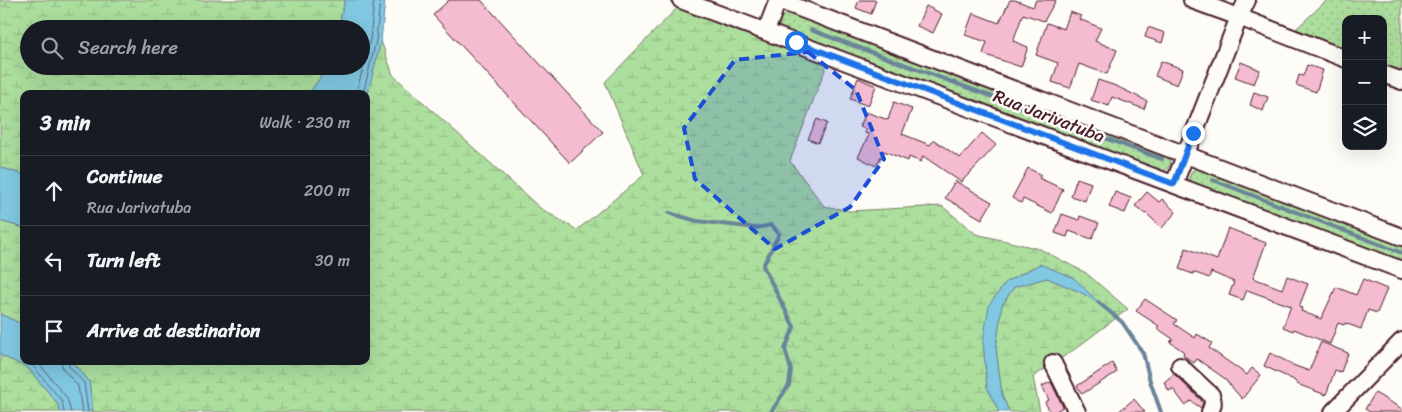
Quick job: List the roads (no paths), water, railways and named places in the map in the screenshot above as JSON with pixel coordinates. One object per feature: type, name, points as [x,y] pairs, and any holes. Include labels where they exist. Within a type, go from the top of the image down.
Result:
[{"type":"street","name":"Rua Jarivatuba","points":[[681,0],[1402,270]]},
{"type":"street","name":"Rua Jarivatuba","points":[[778,0],[1402,237]]},
{"type":"street","points":[[766,31],[778,0]]},
{"type":"street","points":[[1192,0],[1342,57]]},
{"type":"street","points":[[1174,184],[1247,0]]},
{"type":"street","points":[[1387,75],[1402,81]]},
{"type":"street","points":[[1333,412],[1402,341]]},
{"type":"street","points":[[1053,363],[1077,412]]},
{"type":"street","points":[[1180,366],[1211,395],[1213,405],[1210,412]]},
{"type":"water","points":[[345,0],[385,0],[381,41],[369,90],[312,90],[322,75],[370,75],[370,20],[340,20]]},
{"type":"water","points":[[0,167],[20,174],[20,227],[0,221]]},
{"type":"water","points":[[1040,264],[1074,278],[1101,305],[1080,292],[1047,278],[1014,287],[1002,305],[996,348],[1002,395],[1009,412],[999,412],[987,387],[983,341],[989,305],[1006,282]]},
{"type":"water","points":[[0,314],[20,323],[20,364],[0,355]]},
{"type":"water","points":[[22,365],[75,365],[89,381],[93,412],[60,412],[58,404],[28,368]]},
{"type":"waterway","points":[[811,30],[1162,159]]},
{"type":"waterway","points":[[1213,180],[1402,253]]},
{"type":"waterway","points":[[669,213],[697,221],[756,228],[772,225],[779,234],[763,266],[794,327],[785,349],[791,370],[789,385],[771,412]]},
{"type":"waterway","points":[[1098,302],[1122,322],[1143,353],[1161,412]]}]
